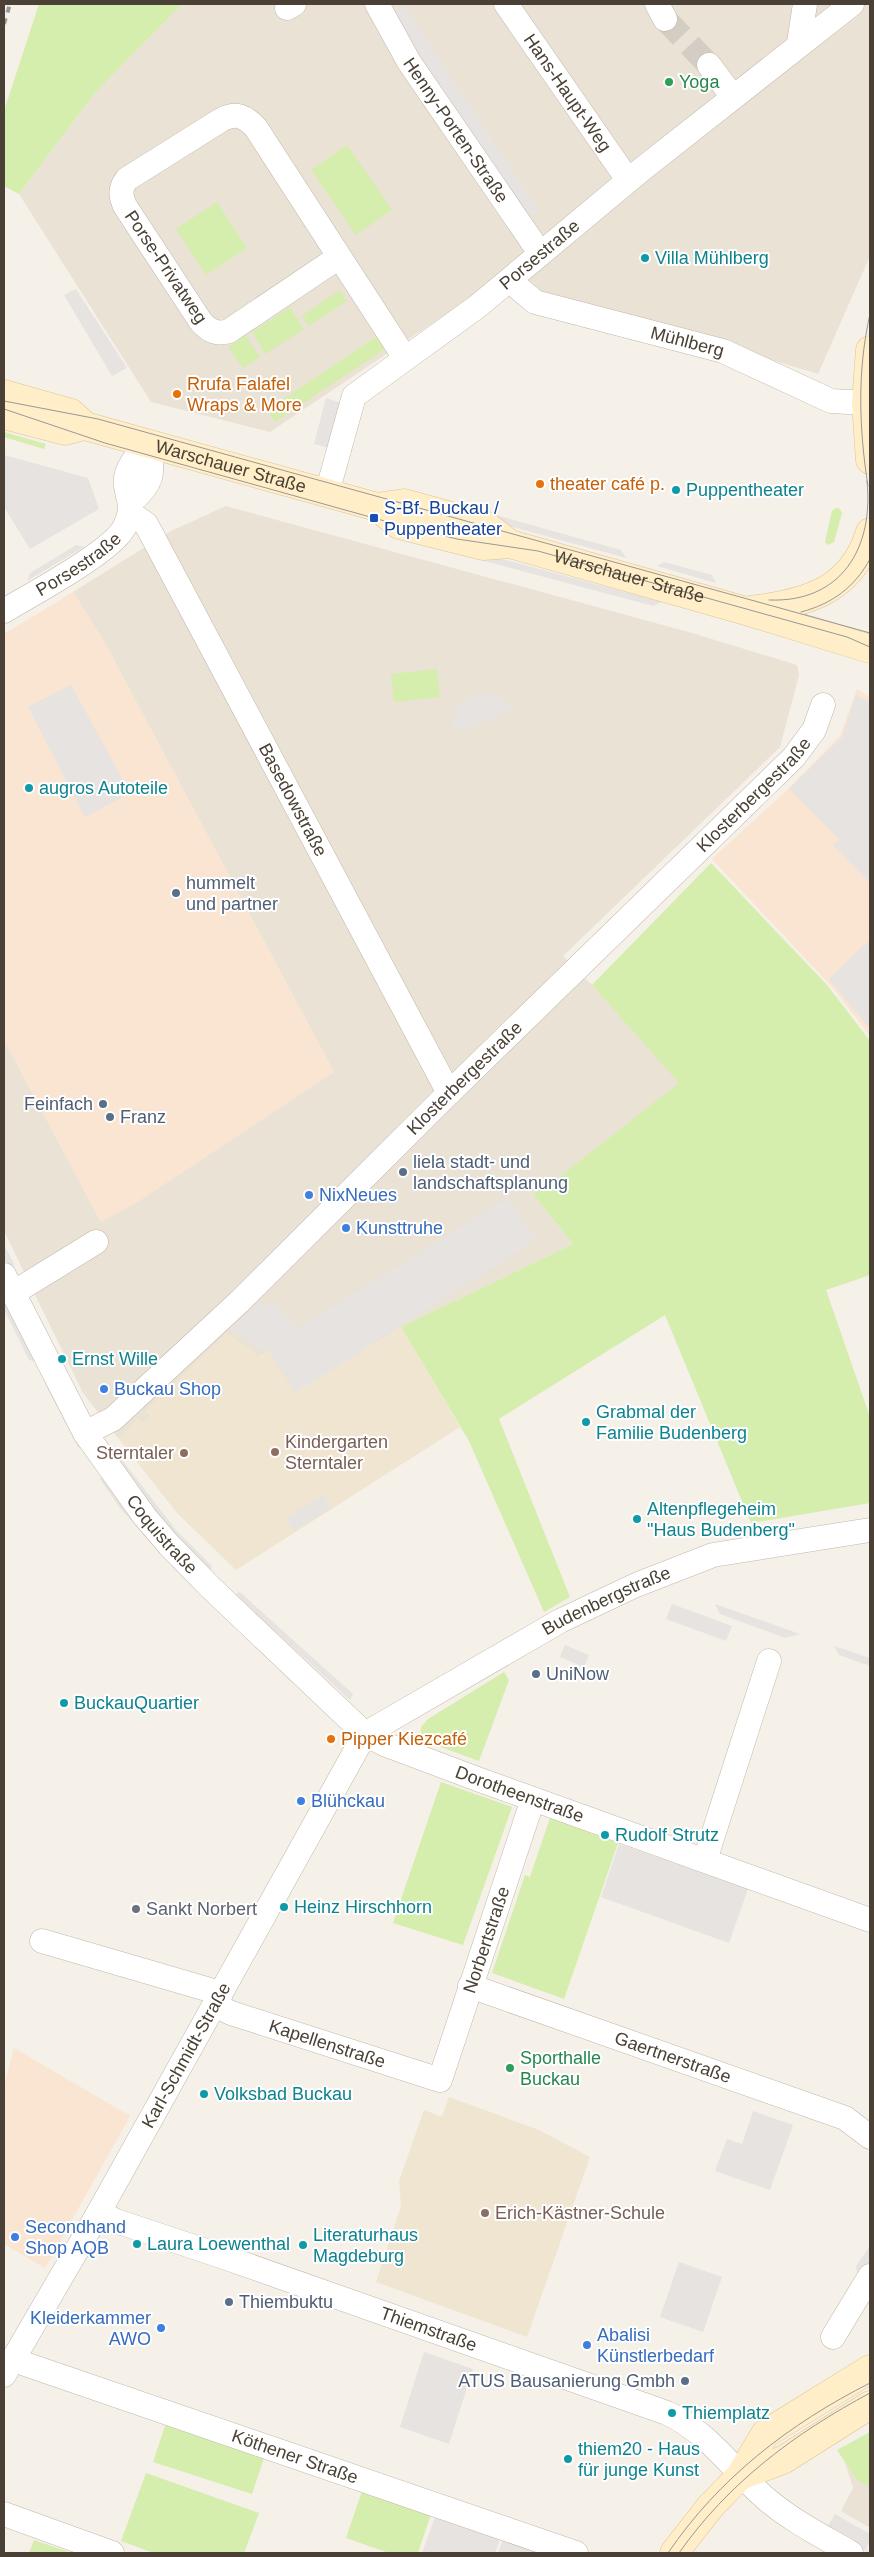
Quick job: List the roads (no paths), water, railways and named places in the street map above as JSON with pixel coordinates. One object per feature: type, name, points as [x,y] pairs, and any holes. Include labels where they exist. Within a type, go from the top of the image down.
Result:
[{"type":"main road","points":[[870,350],[866,402],[870,460]]},
{"type":"main road","name":"Warschauer Straße","points":[[4,394],[71,413],[85,426],[377,507],[404,503],[487,526],[510,544],[746,611],[870,649]]},
{"type":"main road","name":"Warschauer Straße","points":[[4,415],[65,431],[85,426]]},
{"type":"main road","name":"Warschauer Straße","points":[[746,611],[806,600],[840,582],[858,561],[870,532]]},
{"type":"main road","points":[[674,2553],[710,2506],[740,2476],[765,2434],[870,2369]]},
{"type":"main road","points":[[740,2476],[783,2460],[870,2405]]},
{"type":"street","name":"Henny-Porten-Straße","points":[[377,4],[410,62],[540,253]]},
{"type":"street","name":"Hans-Haupt-Weg","points":[[506,4],[628,180]]},
{"type":"street","points":[[799,43],[805,4]]},
{"type":"street","name":"Porsestraße","points":[[327,493],[354,396],[510,281],[540,253],[628,180],[799,43],[852,4]]},
{"type":"street","points":[[709,65],[733,97]]},
{"type":"street","name":"Porse-Privatweg","points":[[340,258],[229,331],[214,332],[200,322],[125,206],[121,191],[126,178],[230,115],[240,116],[256,128],[405,358]]},
{"type":"street","name":"Mühlberg","points":[[510,281],[535,302],[723,351],[831,401],[866,402]]},
{"type":"street","name":"Porsestraße","points":[[4,611],[110,546],[124,529],[130,508],[146,489],[153,471],[148,444]]},
{"type":"street","name":"Basedowstraße","points":[[130,508],[146,524],[449,1093]]},
{"type":"street","name":"Klosterbergestraße","points":[[85,1433],[113,1419],[240,1302],[449,1093],[794,757],[814,730],[823,705]]},
{"type":"street","name":"Coquistraße","points":[[96,1242],[8,1284],[85,1433],[145,1517],[169,1545],[365,1734]]},
{"type":"street","name":"Budenbergstraße","points":[[365,1734],[560,1620],[636,1585],[713,1555],[870,1530]]},
{"type":"street","points":[[705,1860],[769,1661]]},
{"type":"street","name":"Dorotheenstraße","points":[[365,1734],[384,1744],[533,1799],[870,1920]]},
{"type":"street","name":"Karl-Schmidt-Straße","points":[[9,2367],[99,2212],[365,1734]]},
{"type":"street","name":"Norbertstraße","points":[[440,2080],[533,1799]]},
{"type":"street","name":"Kapellenstraße","points":[[42,1941],[210,1990],[232,2013],[440,2080]]},
{"type":"street","name":"Gaertnerstraße","points":[[470,1986],[845,2118],[870,2136]]},
{"type":"street","name":"Thiemstraße","points":[[99,2212],[116,2221],[650,2406],[695,2428],[711,2442],[740,2476],[777,2508],[851,2553]]},
{"type":"street","points":[[833,2337],[870,2276]]},
{"type":"street","name":"Köthener Straße","points":[[9,2367],[25,2364],[576,2553]]},
{"type":"street","points":[[4,2514],[112,2553]]},
{"type":"tunnel","points":[[665,19],[709,65]]},
{"type":"tram line","points":[[868,486],[861,422],[861,378],[870,314]]},
{"type":"tram line","points":[[4,401],[98,419],[870,633]]},
{"type":"tram line","points":[[4,409],[105,443],[399,525],[457,539],[538,551],[847,637],[870,647]]},
{"type":"tram line","points":[[769,600],[794,598],[816,592],[834,581],[848,566],[858,548],[865,528],[868,505],[867,481]]},
{"type":"tram line","points":[[801,612],[823,604],[842,593],[857,578],[870,559]]},
{"type":"tram line","points":[[668,2553],[710,2501],[758,2455],[811,2416],[870,2383]]},
{"type":"tram line","points":[[679,2553],[698,2528],[741,2482],[815,2425],[870,2393]]},
{"type":"railway","points":[[4,24],[10,4]]},
{"type":"place","name":"Yoga","points":[[669,82]]},
{"type":"place","name":"Villa Mühlberg","points":[[645,258]]},
{"type":"place","name":"Rrufa Falafel Wraps & More","points":[[177,394]]},
{"type":"place","name":"theater café p.","points":[[540,484]]},
{"type":"place","name":"Puppentheater","points":[[676,490]]},
{"type":"place","name":"S-Bf. Buckau / Puppentheater","points":[[374,518]]},
{"type":"place","name":"augros Autoteile","points":[[29,788]]},
{"type":"place","name":"hummelt und partner","points":[[176,893]]},
{"type":"place","name":"Feinfach","points":[[103,1104]]},
{"type":"place","name":"Franz","points":[[110,1117]]},
{"type":"place","name":"liela stadt- und landschaftsplanung","points":[[403,1172]]},
{"type":"place","name":"NixNeues","points":[[309,1195]]},
{"type":"place","name":"Kunsttruhe","points":[[346,1228]]},
{"type":"place","name":"Ernst Wille","points":[[62,1359]]},
{"type":"place","name":"Buckau Shop","points":[[104,1389]]},
{"type":"place","name":"Grabmal der Familie Budenberg","points":[[586,1422]]},
{"type":"place","name":"Kindergarten Sterntaler","points":[[275,1452]]},
{"type":"place","name":"Sterntaler","points":[[184,1453]]},
{"type":"place","name":"Altenpflegeheim \"Haus Budenberg\"","points":[[637,1519]]},
{"type":"place","name":"UniNow","points":[[536,1674]]},
{"type":"place","name":"BuckauQuartier","points":[[64,1703]]},
{"type":"place","name":"Pipper Kiezcafé","points":[[331,1739]]},
{"type":"place","name":"Blühckau","points":[[301,1801]]},
{"type":"place","name":"Rudolf Strutz","points":[[605,1835]]},
{"type":"place","name":"Heinz Hirschhorn","points":[[284,1907]]},
{"type":"place","name":"Sankt Norbert","points":[[136,1909]]},
{"type":"place","name":"Sporthalle Buckau","points":[[510,2068]]},
{"type":"place","name":"Volksbad Buckau","points":[[204,2094]]},
{"type":"place","name":"Erich-Kästner-Schule","points":[[485,2213]]},
{"type":"place","name":"Secondhand Shop AQB","points":[[15,2237]]},
{"type":"place","name":"Laura Loewenthal","points":[[137,2244]]},
{"type":"place","name":"Literaturhaus Magdeburg","points":[[303,2245]]},
{"type":"place","name":"Thiembuktu","points":[[229,2302]]},
{"type":"place","name":"Kleiderkammer AWO","points":[[161,2328]]},
{"type":"place","name":"Abalisi Künstlerbedarf","points":[[587,2345]]},
{"type":"place","name":"ATUS Bausanierung Gmbh","points":[[685,2381]]},
{"type":"place","name":"Thiemplatz","points":[[672,2413]]},
{"type":"place","name":"thiem20 - Haus für junge Kunst","points":[[568,2459]]}]
